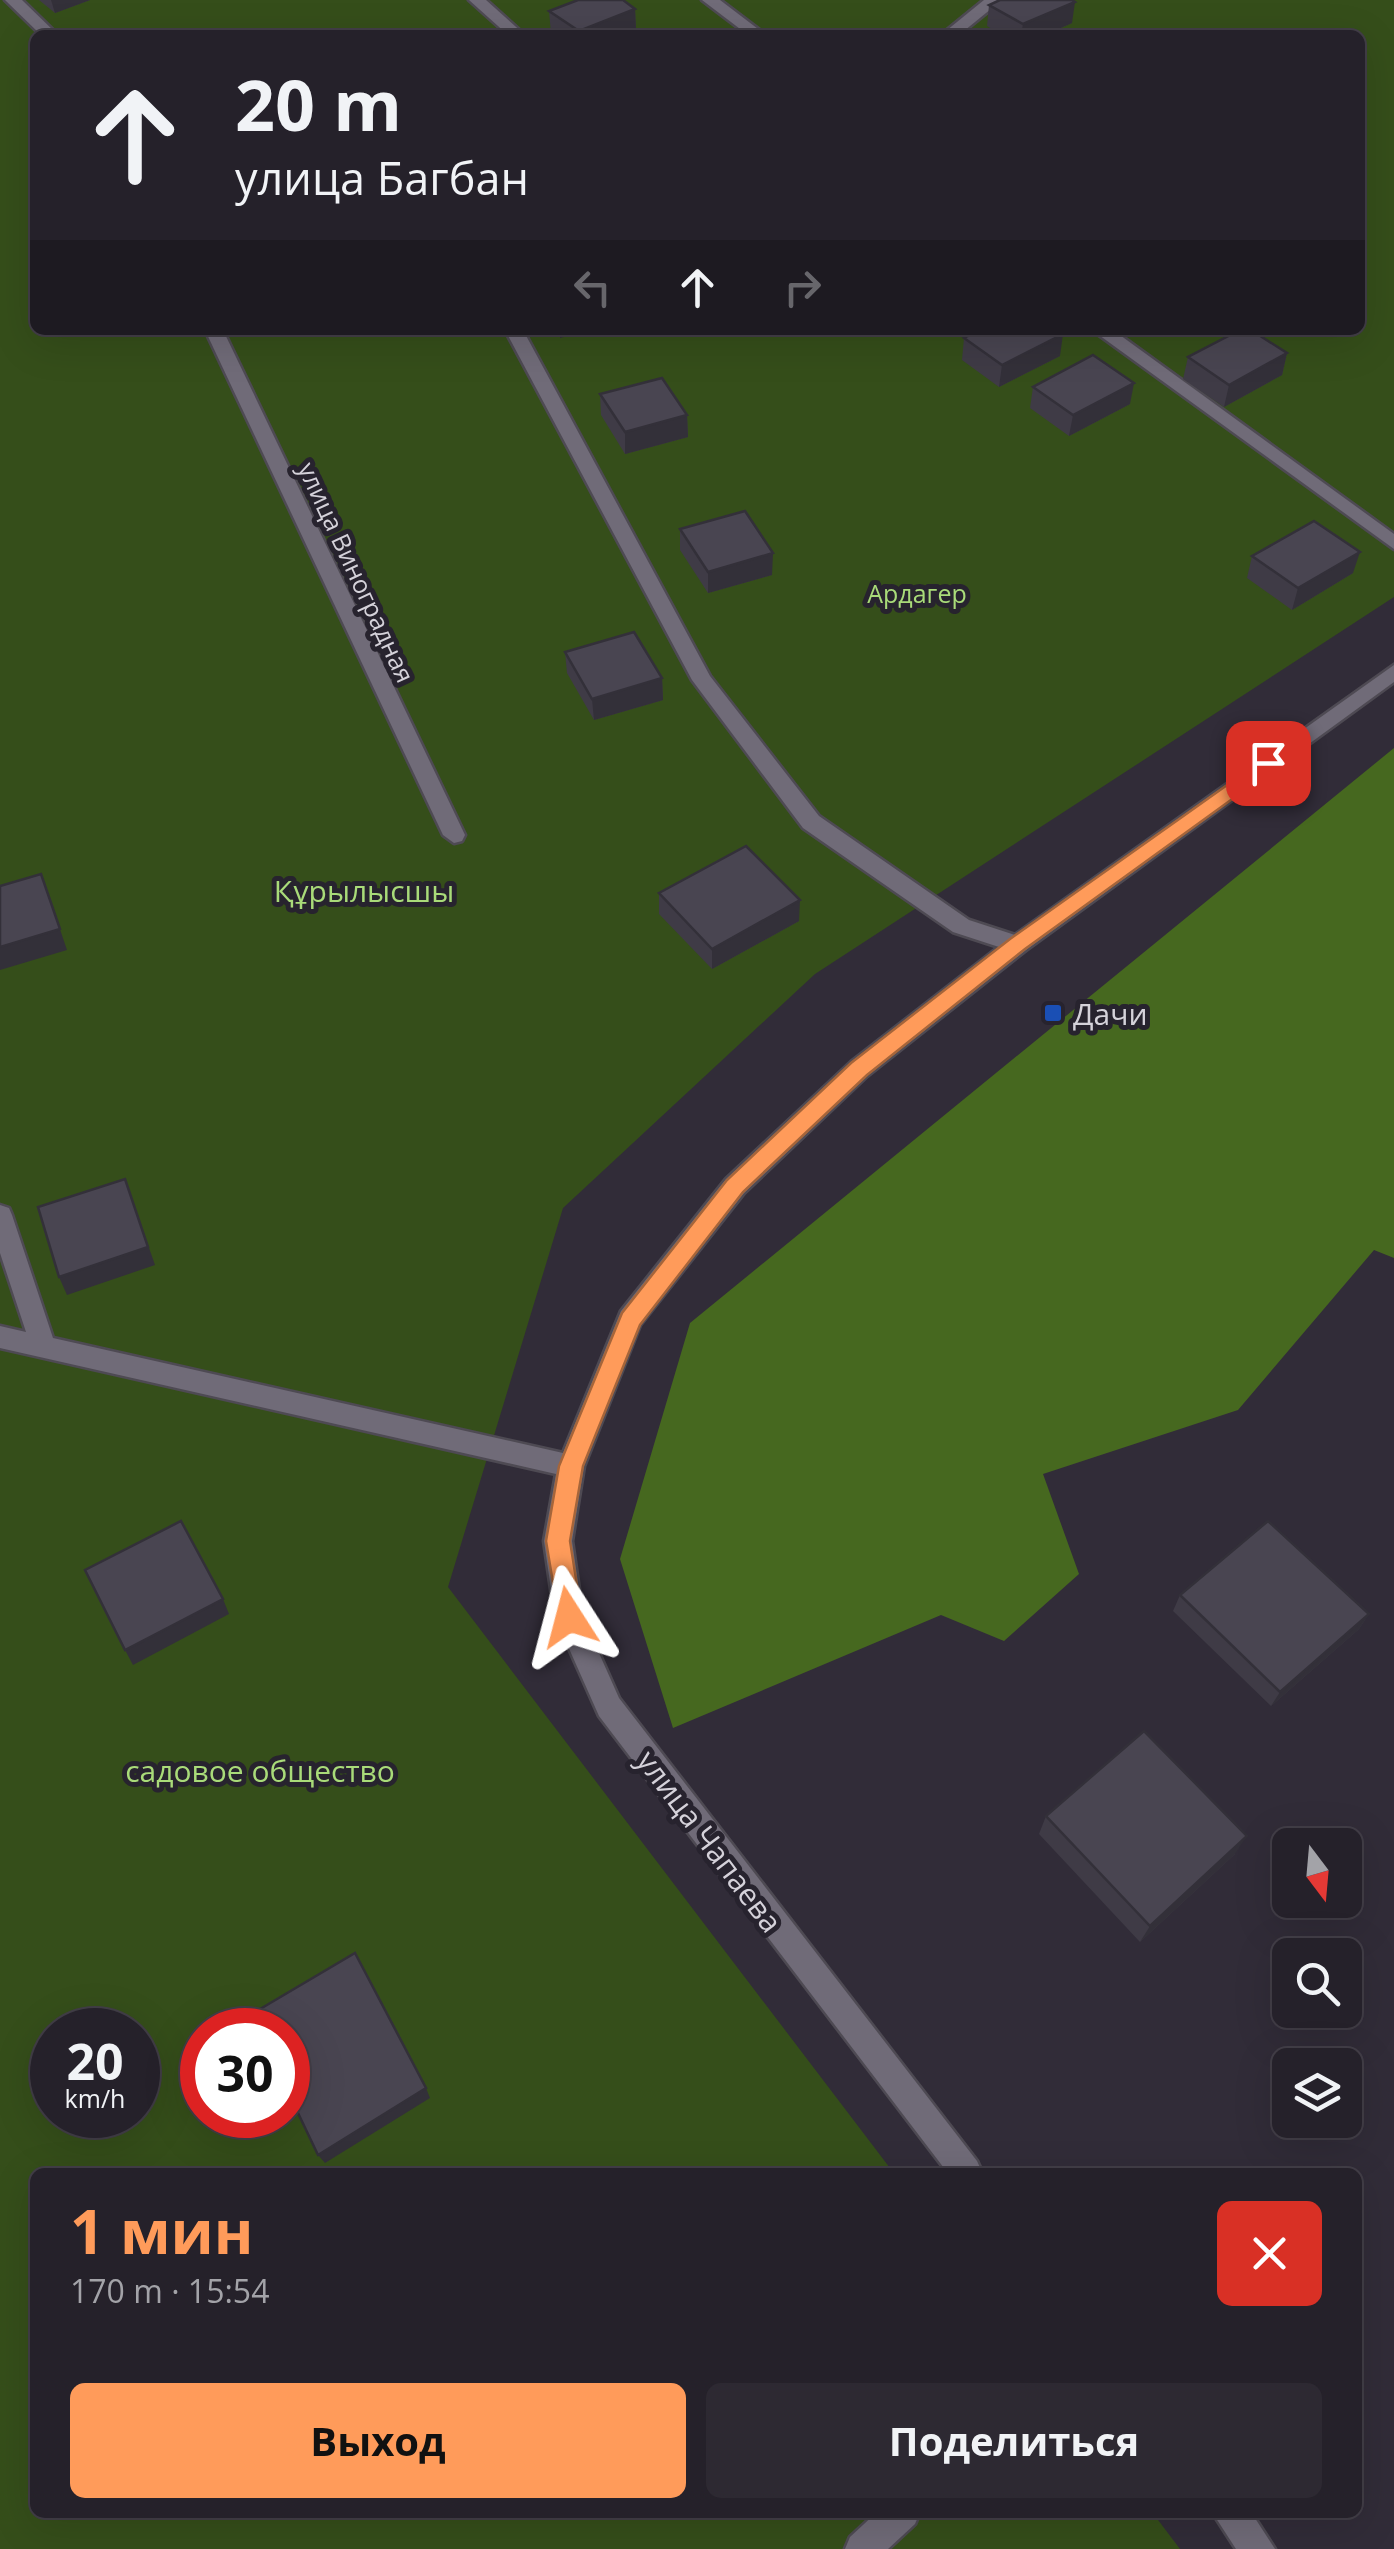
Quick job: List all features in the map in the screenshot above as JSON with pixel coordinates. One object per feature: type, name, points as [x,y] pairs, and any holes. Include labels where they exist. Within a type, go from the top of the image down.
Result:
[{"type":"street","points":[[13,0],[45,30]]},
{"type":"street","points":[[477,0],[512,30]]},
{"type":"street","points":[[710,0],[751,30]]},
{"type":"street","points":[[955,30],[994,0]]},
{"type":"street","name":"улица Виноградная","points":[[216,335],[454,835]]},
{"type":"street","points":[[517,335],[702,680],[811,822],[961,926],[1018,944]]},
{"type":"street","points":[[1108,335],[1394,542]]},
{"type":"street","name":"улица Чапаева","points":[[963,2168],[609,1707],[569,1617],[566,1598],[558,1541],[571,1466],[630,1320],[735,1186],[859,1069],[1018,944],[1394,672]]},
{"type":"street","points":[[0,1215],[44,1345]]},
{"type":"street","points":[[0,1337],[571,1466]]},
{"type":"street","points":[[862,2549],[896,2518]]},
{"type":"street","points":[[1234,2518],[1258,2549]]},
{"type":"green space","points":[[0,0],[1394,0],[1394,597],[815,974],[563,1208],[448,1587],[890,2168],[30,2168],[30,2518],[1157,2518],[1180,2549],[0,2549]]},
{"type":"green space","points":[[1394,748],[1394,1258],[1374,1250],[1238,1410],[1043,1474],[1079,1574],[1004,1641],[941,1615],[673,1728],[620,1559],[690,1323]]},
{"type":"building","points":[[578,0],[623,0],[635,9],[582,30],[549,11]]},
{"type":"building","points":[[1000,0],[1075,2],[1023,24],[989,5]]},
{"type":"building","points":[[970,335],[1061,335],[1002,365],[964,338]]},
{"type":"building","points":[[1230,335],[1259,335],[1287,353],[1229,385],[1188,357]]},
{"type":"building","points":[[1093,355],[1134,383],[1073,415],[1033,387]]},
{"type":"building","points":[[662,378],[687,415],[625,432],[600,394]]},
{"type":"building","points":[[745,511],[773,553],[708,572],[680,529]]},
{"type":"building","points":[[1314,521],[1360,552],[1298,588],[1252,556]]},
{"type":"building","points":[[634,632],[662,678],[592,699],[565,652]]},
{"type":"building","points":[[746,846],[800,900],[712,949],[659,893]]},
{"type":"building","points":[[41,874],[60,929],[0,947],[0,886]]},
{"type":"building","points":[[125,1179],[148,1247],[59,1277],[38,1207]]},
{"type":"building","points":[[181,1521],[223,1599],[125,1650],[85,1570]]},
{"type":"building","points":[[1268,1521],[1369,1614],[1280,1692],[1180,1595]]},
{"type":"building","points":[[1144,1731],[1247,1836],[1150,1926],[1046,1816]]},
{"type":"building","points":[[355,1953],[426,2088],[318,2155],[310,2138],[310,2008],[262,2008]]},
{"type":"place","name":"Дачи","points":[[1053,1013]]},
{"type":"route","points":[[569,1617],[558,1541],[571,1466],[630,1320],[735,1186],[859,1069],[1018,944],[1268,763]]},
{"type":"park label","name":"Ардагер","points":[[917,593]]},
{"type":"park label","name":"Құрылысшы","points":[[364,890]]},
{"type":"park label","name":"садовое общество","points":[[260,1770]]}]
